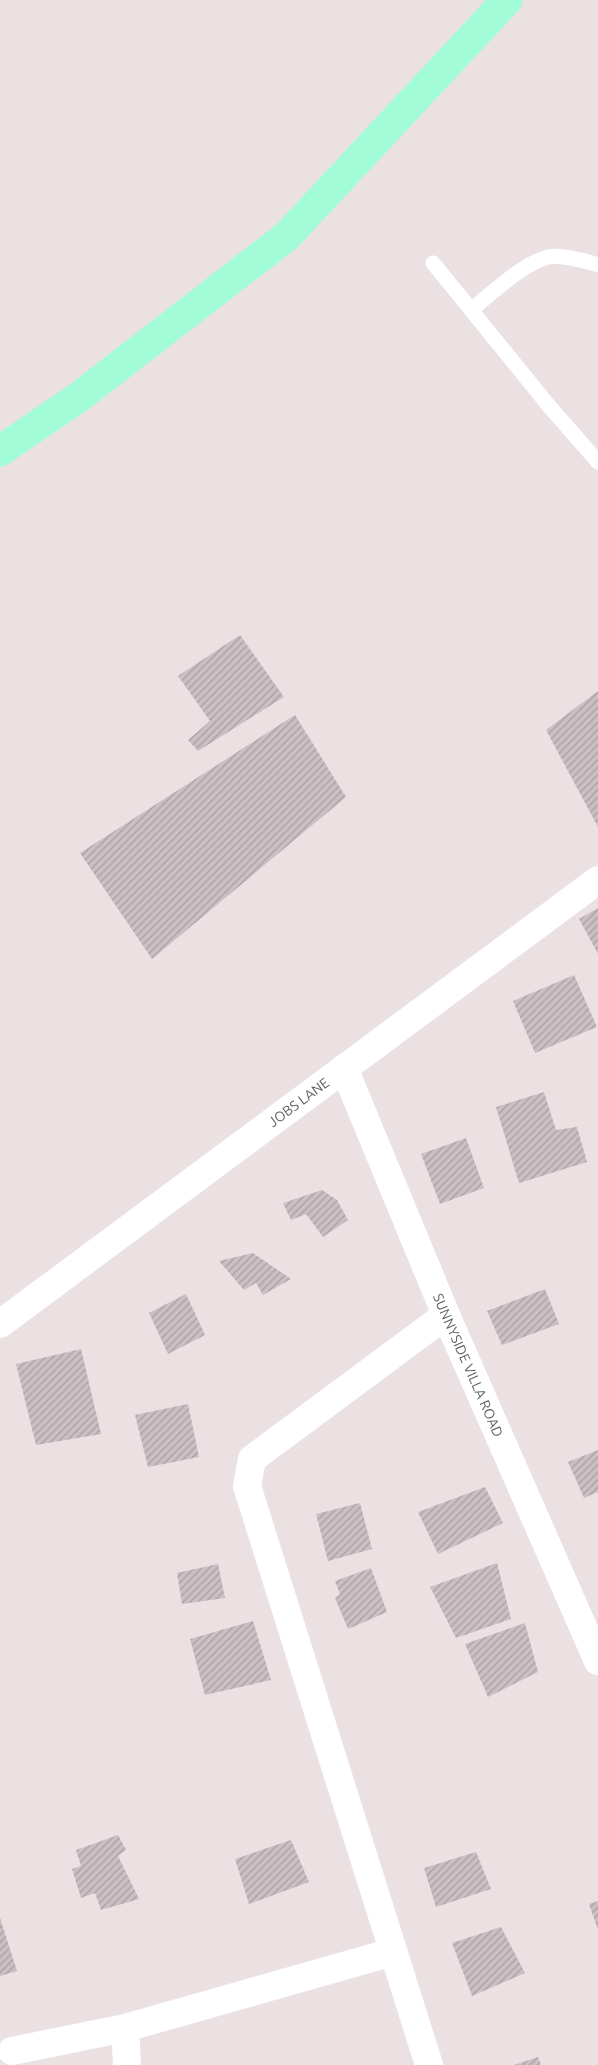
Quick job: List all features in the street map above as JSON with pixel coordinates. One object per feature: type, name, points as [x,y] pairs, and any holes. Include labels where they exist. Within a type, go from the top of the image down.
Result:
[{"type":"street","name":"JOBS LANE","points":[[0,1324],[598,880]]},
{"type":"street","name":"SUNNYSIDE VILLA ROAD","points":[[344,1068],[446,1315],[598,1661]]},
{"type":"street","points":[[429,2065],[247,1486],[252,1459],[446,1315]]},
{"type":"street","points":[[12,2052],[125,2028],[393,1952]]},
{"type":"street","points":[[125,2028],[126,2065]]},
{"type":"lane","points":[[471,310],[516,273],[549,256],[585,261],[598,265]]},
{"type":"lane","points":[[433,263],[598,462]]},
{"type":"building","points":[[240,635],[284,697],[198,751],[188,740],[210,721],[178,676]]},
{"type":"building","points":[[598,691],[598,827],[546,730]]},
{"type":"building","points":[[295,715],[346,797],[152,959],[80,853]]},
{"type":"building","points":[[598,908],[598,954],[579,919]]},
{"type":"building","points":[[574,975],[597,1027],[535,1053],[513,1001]]},
{"type":"building","points":[[544,1092],[556,1130],[577,1127],[587,1162],[519,1183],[496,1107]]},
{"type":"building","points":[[466,1138],[484,1188],[440,1204],[421,1154]]},
{"type":"building","points":[[322,1190],[337,1200],[348,1220],[323,1237],[306,1214],[291,1220],[283,1203]]},
{"type":"building","points":[[253,1253],[291,1279],[263,1295],[256,1283],[244,1290],[219,1261]]},
{"type":"building","points":[[545,1289],[559,1324],[502,1345],[487,1311]]},
{"type":"building","points":[[186,1294],[205,1335],[168,1354],[149,1313]]},
{"type":"building","points":[[81,1349],[101,1434],[36,1445],[16,1364]]},
{"type":"building","points":[[188,1404],[199,1457],[148,1467],[135,1415]]},
{"type":"building","points":[[598,1450],[598,1492],[584,1498],[568,1462]]},
{"type":"building","points":[[485,1487],[503,1523],[438,1554],[418,1512]]},
{"type":"building","points":[[360,1503],[372,1549],[328,1561],[316,1514]]},
{"type":"building","points":[[497,1563],[511,1619],[456,1638],[430,1587]]},
{"type":"building","points":[[218,1564],[225,1598],[182,1604],[177,1573]]},
{"type":"building","points":[[371,1568],[387,1612],[348,1629],[335,1598],[340,1594],[335,1581]]},
{"type":"building","points":[[253,1621],[271,1680],[205,1695],[190,1639]]},
{"type":"building","points":[[525,1623],[538,1672],[488,1697],[465,1644]]},
{"type":"building","points":[[118,1835],[126,1850],[118,1856],[139,1899],[101,1910],[95,1893],[81,1898],[72,1869],[81,1866],[76,1850]]},
{"type":"building","points":[[291,1840],[309,1882],[249,1904],[235,1859]]},
{"type":"building","points":[[476,1852],[491,1889],[436,1907],[424,1868]]},
{"type":"building","points":[[598,1901],[598,1930],[589,1904]]},
{"type":"building","points":[[0,1918],[17,1971],[0,1976]]},
{"type":"building","points":[[501,1927],[525,1973],[472,1996],[452,1943]]},
{"type":"building","points":[[538,2057],[541,2065],[514,2065]]},
{"type":"waterway","points":[[0,451],[79,397],[287,236],[507,0]]}]
